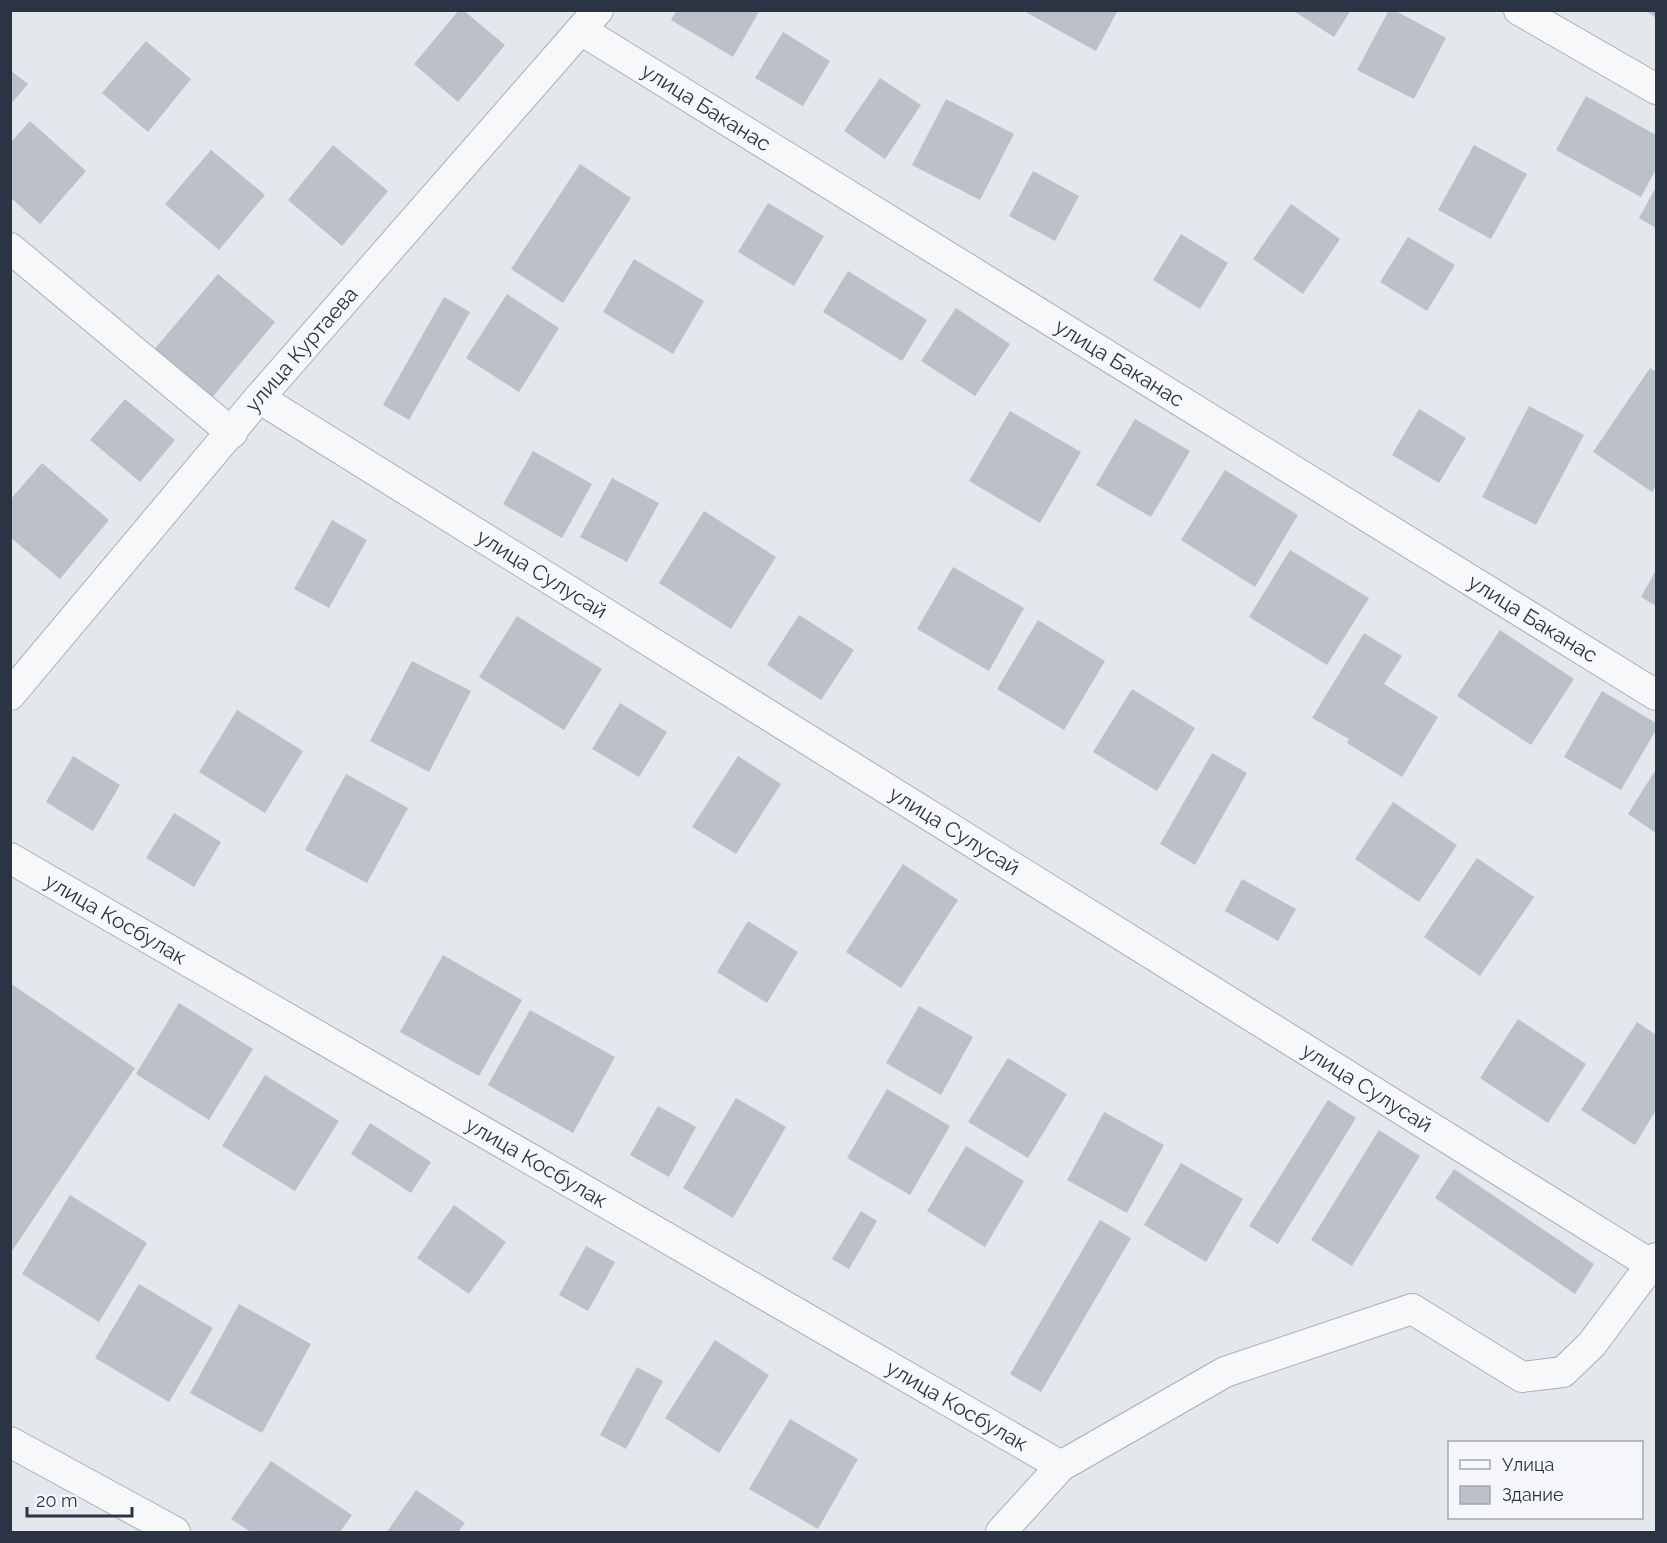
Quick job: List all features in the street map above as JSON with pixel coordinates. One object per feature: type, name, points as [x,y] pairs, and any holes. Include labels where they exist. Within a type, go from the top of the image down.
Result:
[{"type":"street","points":[[1519,10],[1656,89]]},
{"type":"street","name":"улица Куртаева","points":[[10,694],[232,433],[259,398],[590,20]]},
{"type":"street","name":"улица Баканас","points":[[590,20],[1656,695]]},
{"type":"street","points":[[10,248],[232,433]]},
{"type":"street","name":"улица Сулусай","points":[[259,398],[1653,1261]]},
{"type":"street","name":"улица Косбулак","points":[[10,858],[1061,1466]]},
{"type":"street","points":[[1001,1533],[1061,1466],[1225,1372],[1412,1309],[1522,1377],[1563,1372],[1592,1344],[1653,1261]]},
{"type":"street","points":[[10,1442],[174,1533]]},
{"type":"building","points":[[459,10],[463,10],[505,45],[458,102],[414,64]]},
{"type":"building","points":[[677,10],[760,10],[733,57],[671,20]]},
{"type":"building","points":[[1022,10],[1118,10],[1096,51]]},
{"type":"building","points":[[1292,10],[1351,10],[1334,37]]},
{"type":"building","points":[[1389,10],[1394,10],[1446,38],[1414,99],[1357,70]]},
{"type":"building","points":[[1645,10],[1656,10],[1656,18]]},
{"type":"building","points":[[783,32],[830,61],[803,106],[755,78]]},
{"type":"building","points":[[146,41],[191,79],[148,132],[102,93]]},
{"type":"building","points":[[10,70],[28,84],[10,105]]},
{"type":"building","points":[[880,78],[921,105],[885,159],[844,131]]},
{"type":"building","points":[[1586,96],[1656,135],[1656,169],[1641,197],[1556,150]]},
{"type":"building","points":[[946,99],[1014,134],[980,200],[912,165]]},
{"type":"building","points":[[30,121],[86,171],[40,224],[10,197],[10,143]]},
{"type":"building","points":[[333,145],[388,191],[342,246],[288,200]]},
{"type":"building","points":[[1474,145],[1527,174],[1491,239],[1438,210]]},
{"type":"building","points":[[211,150],[265,195],[219,250],[165,204]]},
{"type":"building","points":[[580,164],[631,198],[563,303],[511,269]]},
{"type":"building","points":[[1033,171],[1079,196],[1055,241],[1009,216]]},
{"type":"building","points":[[1656,187],[1656,228],[1639,218]]},
{"type":"building","points":[[768,203],[824,236],[794,286],[738,252]]},
{"type":"building","points":[[1291,204],[1340,239],[1303,294],[1253,259]]},
{"type":"building","points":[[1181,234],[1228,263],[1200,309],[1153,280]]},
{"type":"building","points":[[1408,237],[1455,265],[1427,311],[1380,282]]},
{"type":"building","points":[[634,259],[704,301],[673,354],[603,312]]},
{"type":"building","points":[[848,271],[927,320],[902,361],[823,312]]},
{"type":"building","points":[[218,274],[275,322],[210,400],[152,352]]},
{"type":"building","points":[[507,294],[559,328],[519,392],[466,358]]},
{"type":"building","points":[[444,297],[470,312],[409,420],[383,405]]},
{"type":"building","points":[[956,308],[1010,344],[975,396],[921,361]]},
{"type":"building","points":[[1650,368],[1656,372],[1656,485],[1652,492],[1593,452]]},
{"type":"building","points":[[125,399],[175,440],[140,482],[90,440]]},
{"type":"building","points":[[1529,406],[1584,435],[1536,525],[1482,497]]},
{"type":"building","points":[[1419,409],[1466,438],[1439,483],[1392,455]]},
{"type":"building","points":[[1010,411],[1081,452],[1040,523],[969,481]]},
{"type":"building","points":[[1135,419],[1190,451],[1151,517],[1096,485]]},
{"type":"building","points":[[533,451],[592,484],[562,538],[503,504]]},
{"type":"building","points":[[42,463],[109,520],[60,579],[10,537],[10,500]]},
{"type":"building","points":[[1225,470],[1298,515],[1255,587],[1181,540]]},
{"type":"building","points":[[612,478],[659,503],[627,562],[580,537]]},
{"type":"building","points":[[704,511],[776,557],[731,629],[659,583]]},
{"type":"building","points":[[332,520],[367,540],[329,608],[294,589]]},
{"type":"building","points":[[1290,550],[1369,598],[1327,665],[1249,617]]},
{"type":"building","points":[[953,567],[1024,608],[989,671],[917,629]]},
{"type":"building","points":[[1656,570],[1656,606],[1641,597]]},
{"type":"building","points":[[799,615],[854,650],[821,700],[767,665]]},
{"type":"building","points":[[517,616],[602,669],[564,730],[479,677]]},
{"type":"building","points":[[1038,620],[1105,661],[1064,730],[997,689]]},
{"type":"building","points":[[1500,630],[1574,679],[1531,745],[1457,696]]},
{"type":"building","points":[[1364,633],[1402,656],[1384,684],[1438,717],[1402,777],[1347,743],[1349,739],[1312,718]]},
{"type":"building","points":[[412,661],[471,691],[429,772],[370,741]]},
{"type":"building","points":[[1132,689],[1195,728],[1157,791],[1093,752]]},
{"type":"building","points":[[1602,691],[1656,723],[1656,730],[1621,790],[1564,757]]},
{"type":"building","points":[[620,703],[667,732],[639,777],[592,749]]},
{"type":"building","points":[[237,710],[303,751],[265,813],[199,772]]},
{"type":"building","points":[[1212,753],[1247,773],[1195,865],[1160,844]]},
{"type":"building","points":[[73,756],[120,785],[93,831],[46,802]]},
{"type":"building","points":[[738,756],[781,784],[736,854],[692,827]]},
{"type":"building","points":[[1656,769],[1656,833],[1628,814]]},
{"type":"building","points":[[346,774],[408,808],[367,883],[305,850]]},
{"type":"building","points":[[1393,802],[1457,845],[1419,902],[1355,859]]},
{"type":"building","points":[[174,813],[221,842],[194,887],[146,858]]},
{"type":"building","points":[[1477,858],[1534,897],[1480,976],[1424,937]]},
{"type":"building","points":[[903,864],[958,900],[901,988],[846,952]]},
{"type":"building","points":[[1242,879],[1296,909],[1278,941],[1225,911]]},
{"type":"building","points":[[748,921],[798,952],[767,1003],[717,972]]},
{"type":"building","points":[[443,955],[522,1000],[479,1076],[400,1032]]},
{"type":"building","points":[[10,983],[135,1068],[10,1254]]},
{"type":"building","points":[[179,1003],[253,1049],[209,1120],[136,1074]]},
{"type":"building","points":[[919,1006],[973,1037],[941,1095],[886,1063]]},
{"type":"building","points":[[530,1010],[615,1057],[573,1133],[488,1085]]},
{"type":"building","points":[[1518,1019],[1586,1064],[1548,1123],[1480,1078]]},
{"type":"building","points":[[1637,1022],[1656,1035],[1656,1110],[1635,1145],[1581,1110]]},
{"type":"building","points":[[1008,1058],[1067,1094],[1028,1158],[968,1122]]},
{"type":"building","points":[[265,1075],[339,1121],[295,1191],[222,1146]]},
{"type":"building","points":[[887,1089],[950,1126],[910,1195],[847,1158]]},
{"type":"building","points":[[736,1098],[786,1127],[733,1218],[683,1188]]},
{"type":"building","points":[[1328,1100],[1356,1118],[1278,1244],[1249,1226]]},
{"type":"building","points":[[658,1106],[696,1127],[669,1177],[630,1155]]},
{"type":"building","points":[[1104,1112],[1164,1145],[1127,1213],[1067,1180]]},
{"type":"building","points":[[370,1123],[431,1162],[411,1193],[351,1154]]},
{"type":"building","points":[[1379,1130],[1420,1156],[1352,1266],[1311,1240]]},
{"type":"building","points":[[966,1146],[1024,1181],[985,1247],[927,1211]]},
{"type":"building","points":[[1181,1163],[1243,1199],[1206,1262],[1144,1225]]},
{"type":"building","points":[[1454,1169],[1594,1264],[1575,1294],[1435,1198]]},
{"type":"building","points":[[70,1195],[147,1243],[99,1322],[22,1274]]},
{"type":"building","points":[[454,1205],[506,1242],[469,1294],[417,1258]]},
{"type":"building","points":[[861,1211],[877,1221],[849,1269],[832,1259]]},
{"type":"building","points":[[1100,1220],[1131,1238],[1041,1392],[1010,1374]]},
{"type":"building","points":[[586,1246],[615,1262],[588,1311],[559,1295]]},
{"type":"building","points":[[139,1284],[213,1328],[169,1402],[95,1358]]},
{"type":"building","points":[[239,1304],[311,1344],[262,1433],[190,1393]]},
{"type":"building","points":[[715,1340],[769,1375],[719,1453],[665,1418]]},
{"type":"building","points":[[637,1367],[663,1381],[626,1449],[600,1435]]},
{"type":"building","points":[[790,1419],[858,1459],[818,1529],[749,1489]]},
{"type":"building","points":[[271,1461],[352,1515],[340,1532],[251,1532],[231,1519]]},
{"type":"building","points":[[416,1490],[465,1523],[458,1532],[387,1532]]}]
